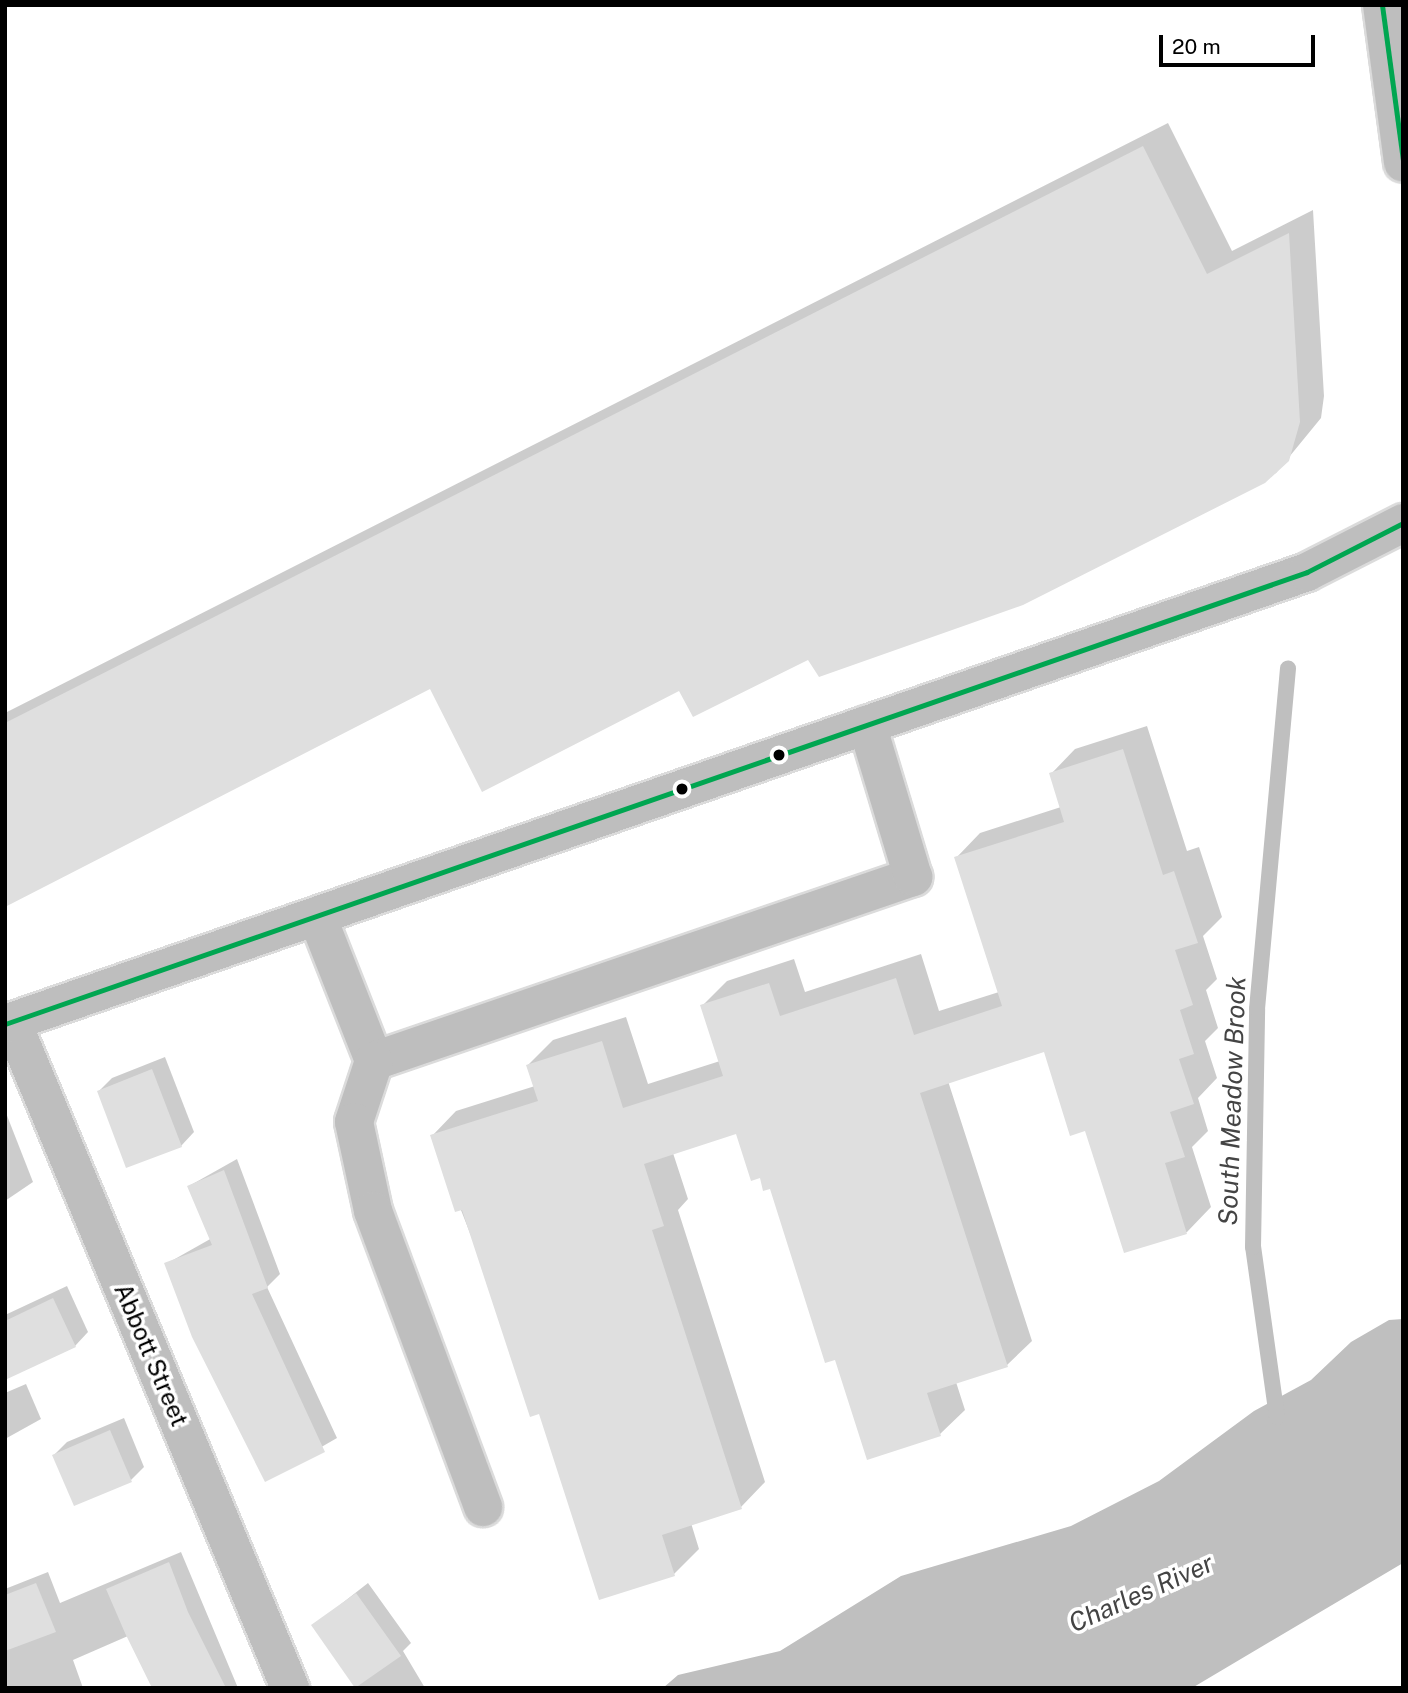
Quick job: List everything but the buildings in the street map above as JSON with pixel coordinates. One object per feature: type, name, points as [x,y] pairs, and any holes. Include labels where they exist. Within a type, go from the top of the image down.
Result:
[{"type":"street","points":[[1382,5],[1403,163]]},
{"type":"street","points":[[9,1023],[1307,572],[1403,523]]},
{"type":"street","points":[[374,1061],[914,877],[867,725]]},
{"type":"street","points":[[317,916],[374,1061],[354,1122],[373,1211],[482,1507]]},
{"type":"street","name":"Abbott Street","points":[[9,1023],[290,1688]]},
{"type":"water","name":"Charles River","points":[[1403,1319],[1403,1563],[1192,1688],[663,1688],[678,1675],[780,1651],[901,1576],[1071,1526],[1159,1481],[1254,1411],[1311,1380],[1351,1342],[1389,1320]]},
{"type":"waterway","name":"South Meadow Brook","points":[[1277,1417],[1253,1247],[1257,1009],[1288,668]]},
{"type":"transit line","points":[[1382,5],[1403,161]]},
{"type":"transit line","points":[[5,1024],[1307,572],[1403,523]]}]
